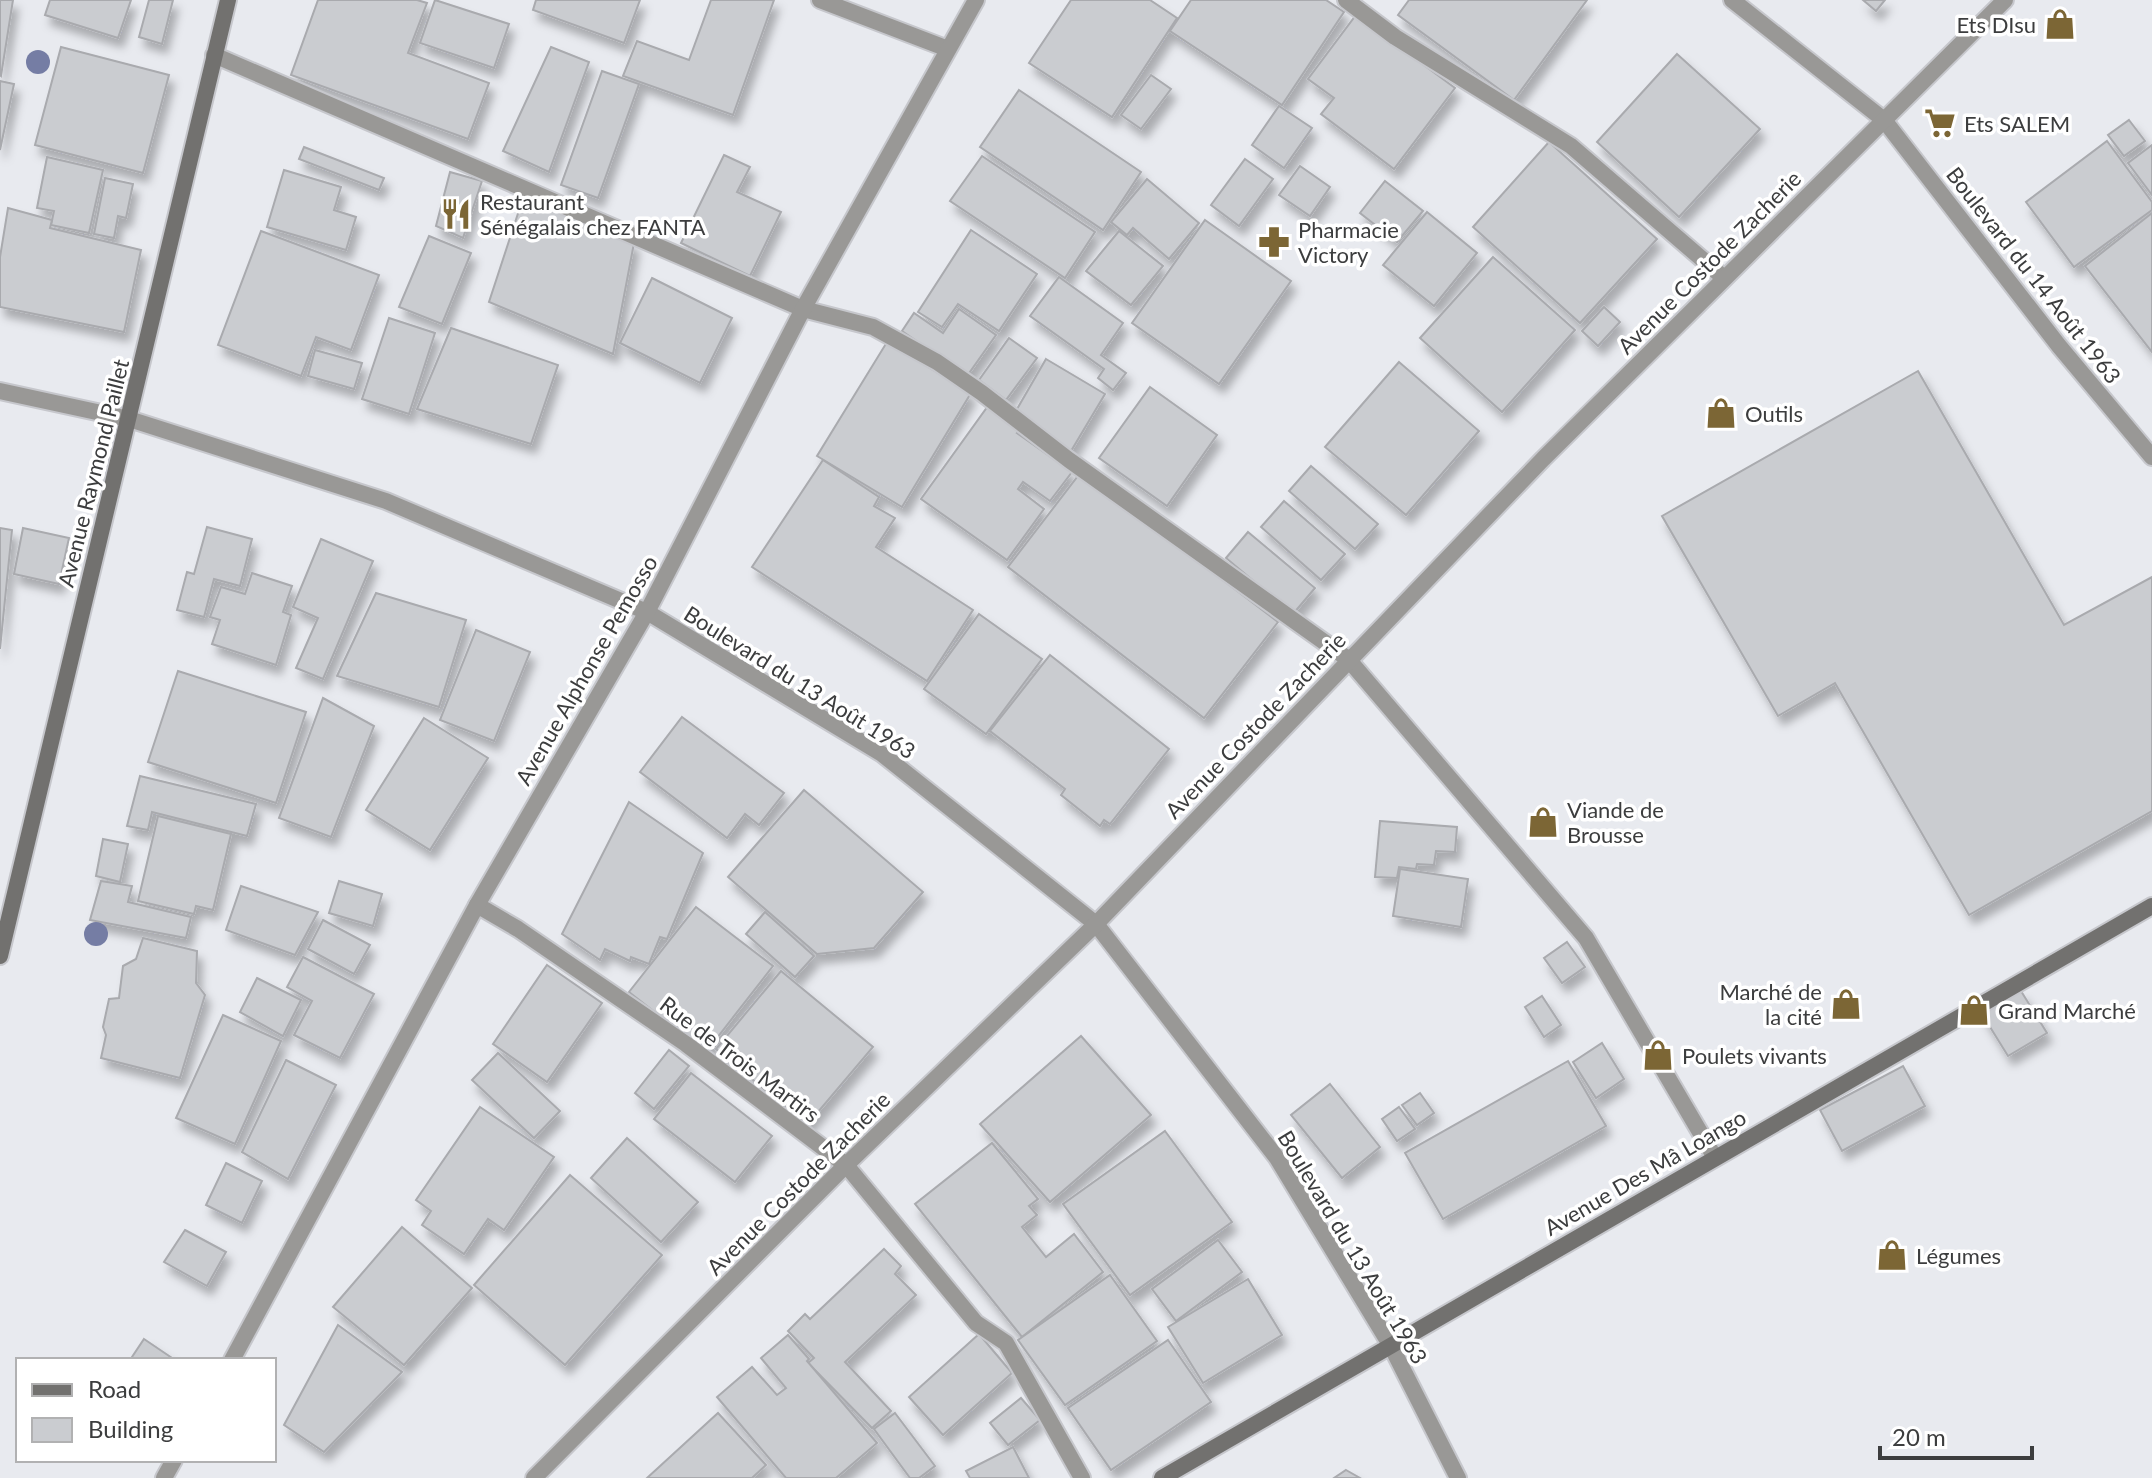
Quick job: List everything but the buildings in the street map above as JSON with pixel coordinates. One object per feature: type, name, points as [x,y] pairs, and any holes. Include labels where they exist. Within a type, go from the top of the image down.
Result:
[{"type":"main road","name":"Avenue Raymond Paillet","points":[[0,956],[228,0]]},
{"type":"main road","name":"Avenue Des Mâ Loango","points":[[1162,1478],[1714,1156],[2152,906]]},
{"type":"street","points":[[820,0],[948,49]]},
{"type":"street","name":"Avenue Alphonse Pemosso","points":[[233,1358],[477,905],[647,612],[803,309],[976,0]]},
{"type":"street","points":[[1346,0],[1395,37],[1571,146],[1724,278]]},
{"type":"street","name":"Boulevard du 14 Août 1963","points":[[1732,0],[1884,120],[2059,346],[2152,457]]},
{"type":"street","name":"Avenue Costode Zacherie","points":[[534,1478],[846,1165],[1096,924],[1348,659],[1724,278],[2005,0]]},
{"type":"street","points":[[214,55],[803,309],[873,327],[937,362],[982,393],[1069,460],[1348,659],[1586,938],[1714,1156]]},
{"type":"street","name":"Boulevard du 13 Août 1963","points":[[0,391],[129,419],[386,501],[647,612],[882,754],[1096,924],[1277,1158],[1391,1346],[1458,1478]]},
{"type":"street","name":"Rue de Trois Martirs","points":[[477,905],[518,929],[686,1044],[846,1165],[976,1323],[1006,1343],[1082,1478]]},
{"type":"place","name":"Ets DIsu","points":[[2060,24]]},
{"type":"place","name":"Ets SALEM","points":[[1940,123]]},
{"type":"place","name":"Restaurant Sénégalais chez FANTA","points":[[456,214]]},
{"type":"place","name":"Pharmacie Victory","points":[[1274,242]]},
{"type":"place","name":"Outils","points":[[1721,413]]},
{"type":"place","name":"Viande de Brousse","points":[[1543,822]]},
{"type":"place","name":"Marché de la cité","points":[[1846,1004]]},
{"type":"place","name":"Grand Marché","points":[[1974,1010]]},
{"type":"place","name":"Poulets vivants","points":[[1658,1055]]},
{"type":"place","name":"Légumes","points":[[1892,1255]]}]
